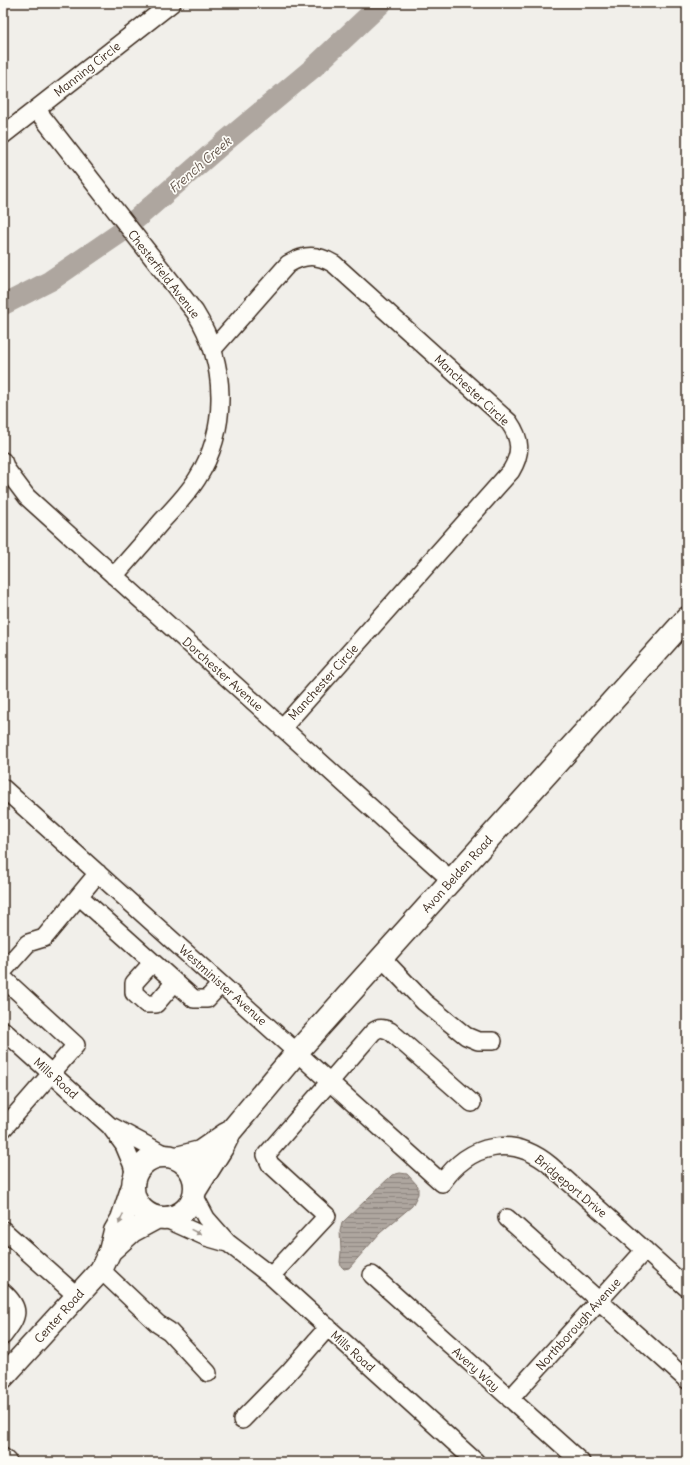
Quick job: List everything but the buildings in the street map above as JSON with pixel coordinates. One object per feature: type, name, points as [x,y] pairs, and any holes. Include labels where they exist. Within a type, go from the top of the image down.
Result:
[{"type":"main road","name":"Avon Belden Road","points":[[195,1193],[230,1132],[298,1052],[687,618]]},
{"type":"main road","name":"Avon Belden Road","points":[[172,1157],[200,1152],[230,1132]]},
{"type":"main road","points":[[157,1156],[172,1157],[185,1163],[191,1170],[195,1178],[195,1193],[190,1206],[184,1212],[175,1217],[161,1218],[146,1213],[139,1206],[134,1196],[134,1181],[140,1167],[148,1160],[157,1156]]},
{"type":"main road","name":"Center Road","points":[[3,1377],[101,1270],[110,1251],[115,1231],[122,1219],[134,1181]]},
{"type":"main road","name":"Center Road","points":[[110,1251],[132,1231],[161,1218]]},
{"type":"street","name":"Manning Circle","points":[[3,135],[172,3]]},
{"type":"street","name":"Chesterfield Avenue","points":[[36,110],[195,312],[203,325],[212,349],[218,374],[220,406],[217,428],[209,454],[197,479],[114,576]]},
{"type":"street","name":"Manchester Circle","points":[[212,349],[288,264],[306,256],[316,256],[326,259],[334,264],[508,422],[518,439],[519,452],[511,471],[282,728]]},
{"type":"street","name":"Dorchester Avenue","points":[[3,461],[6,469],[27,497],[451,880]]},
{"type":"street","name":"Westminister Avenue","points":[[3,788],[442,1182]]},
{"type":"street","points":[[3,971],[28,943],[44,938],[98,873]]},
{"type":"street","points":[[79,896],[194,999],[207,999],[221,984]]},
{"type":"street","points":[[382,958],[424,1002],[466,1036],[478,1041],[494,1041]]},
{"type":"street","points":[[152,962],[134,983],[134,993],[142,1001],[146,1004],[156,1004],[176,982]]},
{"type":"street","points":[[3,978],[76,1045],[3,1129]]},
{"type":"street","points":[[271,1276],[327,1216],[270,1164],[266,1155],[376,1029],[381,1028],[390,1031],[472,1103]]},
{"type":"street","name":"Mills Road","points":[[3,1030],[110,1126],[124,1145],[132,1164],[134,1181]]},
{"type":"street","name":"Mills Road","points":[[110,1126],[172,1157]]},
{"type":"street","name":"Bridgeport Drive","points":[[442,1182],[454,1166],[479,1151],[504,1146],[522,1149],[543,1159],[687,1288]]},
{"type":"street","name":"Mills Road","points":[[195,1193],[206,1218],[228,1243],[271,1276],[476,1462]]},
{"type":"street","name":"Mills Road","points":[[161,1218],[206,1237],[228,1243]]},
{"type":"street","points":[[507,1218],[687,1380]]},
{"type":"street","points":[[3,1230],[77,1296]]},
{"type":"street","name":"Northborough Avenue","points":[[510,1399],[645,1250]]},
{"type":"street","points":[[101,1270],[158,1324],[169,1331],[208,1373]]},
{"type":"street","name":"Avery Way","points":[[372,1275],[581,1462]]},
{"type":"street","points":[[3,1292],[13,1300],[16,1310],[15,1320],[3,1336],[24,1354]]},
{"type":"street","points":[[242,1420],[288,1373],[328,1327]]},
{"type":"street","points":[[3,1457],[8,1462]]},
{"type":"shaded area","points":[[400,1173],[407,1174],[418,1186],[418,1194],[412,1206],[380,1233],[349,1268],[344,1269],[340,1262],[340,1231],[342,1223],[392,1175]]},
{"type":"waterway","name":"French Creek","points":[[3,305],[50,281],[120,233],[313,68],[382,3]]}]
